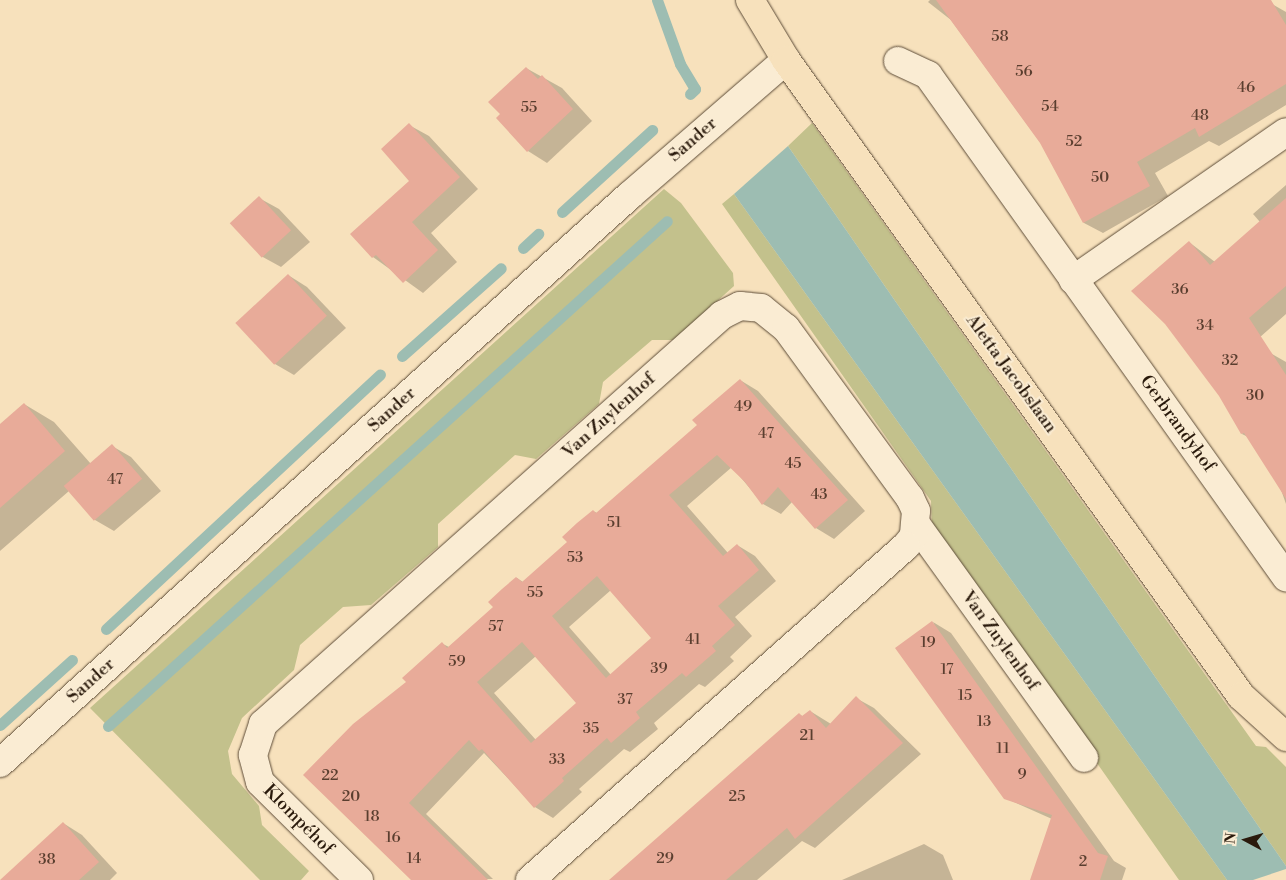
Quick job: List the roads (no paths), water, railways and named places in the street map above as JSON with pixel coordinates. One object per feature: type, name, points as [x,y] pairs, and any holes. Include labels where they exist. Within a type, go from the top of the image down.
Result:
[{"type":"main road","name":"Aletta Jacobslaan","points":[[750,0],[786,60],[1241,696],[1286,738]]},
{"type":"street","name":"Sander","points":[[0,763],[629,196],[786,60]]},
{"type":"street","name":"Gerbrandyhof","points":[[898,61],[928,76],[1284,570]]},
{"type":"street","points":[[1074,280],[1286,132]]},
{"type":"street","name":"Van Zuylenhof","points":[[264,724],[722,315],[740,306],[761,308],[786,328],[910,498],[916,524],[1084,758]]},
{"type":"street","points":[[530,880],[906,546],[914,536],[916,524]]},
{"type":"street","name":"Klompéhof","points":[[264,724],[253,755],[260,782],[359,880]]},
{"type":"water","points":[[788,146],[1286,866],[1286,869],[1253,880],[1227,880],[734,194]]},
{"type":"waterway","points":[[657,0],[680,64],[695,89],[690,94]]},
{"type":"waterway","points":[[562,212],[652,130]]},
{"type":"waterway","points":[[108,726],[667,221]]},
{"type":"waterway","points":[[523,248],[538,234]]},
{"type":"waterway","points":[[402,356],[501,268]]},
{"type":"waterway","points":[[106,629],[380,374]]},
{"type":"waterway","points":[[0,725],[72,660]]}]
